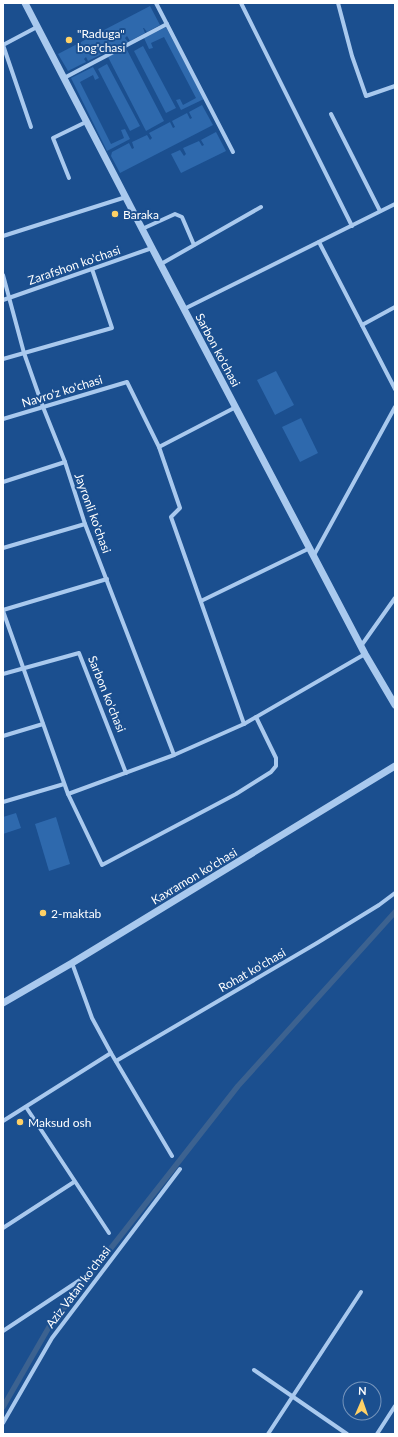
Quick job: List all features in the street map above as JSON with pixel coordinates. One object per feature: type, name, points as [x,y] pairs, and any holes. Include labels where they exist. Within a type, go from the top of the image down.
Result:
[{"type":"street","name":"Sarbon ko'chasi","points":[[25,3],[365,654],[395,705]]},
{"type":"street","points":[[156,3],[233,152]]},
{"type":"street","points":[[241,3],[352,226]]},
{"type":"street","points":[[338,3],[352,56],[366,96],[395,86]]},
{"type":"street","points":[[64,78],[167,24]]},
{"type":"street","points":[[31,127],[3,45],[38,27]]},
{"type":"street","points":[[331,114],[380,211]]},
{"type":"street","points":[[69,178],[53,138],[86,122]]},
{"type":"street","points":[[3,236],[126,197]]},
{"type":"street","points":[[184,308],[395,204]]},
{"type":"street","points":[[161,264],[261,207]]},
{"type":"street","points":[[142,229],[175,214],[182,217],[194,245]]},
{"type":"street","points":[[319,242],[395,389]]},
{"type":"street","name":"Zarafshon ko'chasi","points":[[3,300],[152,248]]},
{"type":"street","points":[[3,359],[112,328],[92,269]]},
{"type":"street","name":"Jayronli ko'chasi","points":[[3,275],[24,353],[85,524],[174,755]]},
{"type":"street","points":[[362,325],[395,308]]},
{"type":"street","name":"Navro'z ko'chasi","points":[[3,419],[127,382],[160,447]]},
{"type":"street","points":[[236,407],[160,447],[180,508],[171,517],[244,724]]},
{"type":"street","points":[[201,601],[312,551],[395,407]]},
{"type":"street","points":[[3,482],[64,462]]},
{"type":"street","points":[[3,548],[85,524]]},
{"type":"street","points":[[107,580],[3,610],[64,784],[102,865],[236,794],[271,772],[276,766],[276,758],[256,717]]},
{"type":"street","points":[[361,646],[395,598]]},
{"type":"street","name":"Sarbon ko'chasi","points":[[3,674],[78,653],[126,773]]},
{"type":"street","points":[[68,794],[174,755],[244,724],[365,654]]},
{"type":"street","points":[[3,736],[43,724]]},
{"type":"street","name":"Kaxramon ko'chasi","points":[[3,1003],[72,963],[395,766]]},
{"type":"street","points":[[3,802],[64,784]]},
{"type":"street","name":"Rohat ko'chasi","points":[[116,1061],[318,943],[380,905],[395,893]]},
{"type":"street","points":[[72,963],[92,1018],[110,1053],[172,1156]]},
{"type":"street","points":[[3,1121],[110,1053]]},
{"type":"street","points":[[26,1107],[109,1233]]},
{"type":"street","name":"Aziz Vatan ko'chasi","points":[[3,1423],[52,1338],[180,1170]]},
{"type":"street","points":[[3,1228],[74,1182]]},
{"type":"street","points":[[3,1331],[80,1280]]},
{"type":"street","points":[[268,1434],[294,1397],[361,1292]]},
{"type":"street","points":[[254,1370],[347,1434]]},
{"type":"street","points":[[376,1434],[395,1406]]},
{"type":"shaded area","points":[[150,6],[160,25],[147,32],[143,28],[145,33],[130,41],[127,36],[125,38],[128,42],[107,52],[104,48],[102,50],[104,53],[88,61],[86,57],[84,59],[86,62],[68,71],[58,54]]},
{"type":"shaded area","points":[[166,27],[204,99],[181,110],[176,100],[180,99],[183,105],[196,98],[164,37],[151,43],[153,48],[149,49],[144,38]]},
{"type":"shaded area","points":[[143,46],[176,108],[166,113],[134,51]]},
{"type":"shaded area","points":[[126,48],[164,121],[146,131],[108,57]]},
{"type":"shaded area","points":[[107,64],[140,126],[130,131],[98,69]]},
{"type":"shaded area","points":[[93,67],[99,78],[95,80],[93,75],[80,82],[111,144],[124,138],[121,130],[125,129],[130,139],[107,151],[71,78]]},
{"type":"shaded area","points":[[202,105],[213,125],[120,173],[111,156],[112,152],[129,143],[132,149],[134,148],[132,142],[147,135],[150,140],[152,138],[149,133],[170,122],[173,128],[175,127],[172,121],[187,113],[190,119],[192,118],[189,112]]},
{"type":"shaded area","points":[[216,132],[226,151],[181,173],[171,154],[180,150],[184,156],[186,154],[183,148],[199,141],[202,146],[204,145],[201,140]]},
{"type":"shaded area","points":[[276,371],[294,405],[275,415],[257,380]]},
{"type":"shaded area","points":[[301,418],[318,453],[300,462],[282,427]]},
{"type":"shaded area","points":[[16,813],[21,828],[3,834],[3,817]]},
{"type":"shaded area","points":[[56,817],[70,864],[49,871],[35,824]]},
{"type":"waterway","points":[[3,1407],[49,1327],[238,1086],[395,912]]},
{"type":"place","name":"\"Raduga\" bog'chasi","points":[[69,40]]},
{"type":"place","name":"Baraka","points":[[115,214]]},
{"type":"place","name":"2-maktab","points":[[43,913]]},
{"type":"place","name":"Maksud osh","points":[[20,1122]]}]
